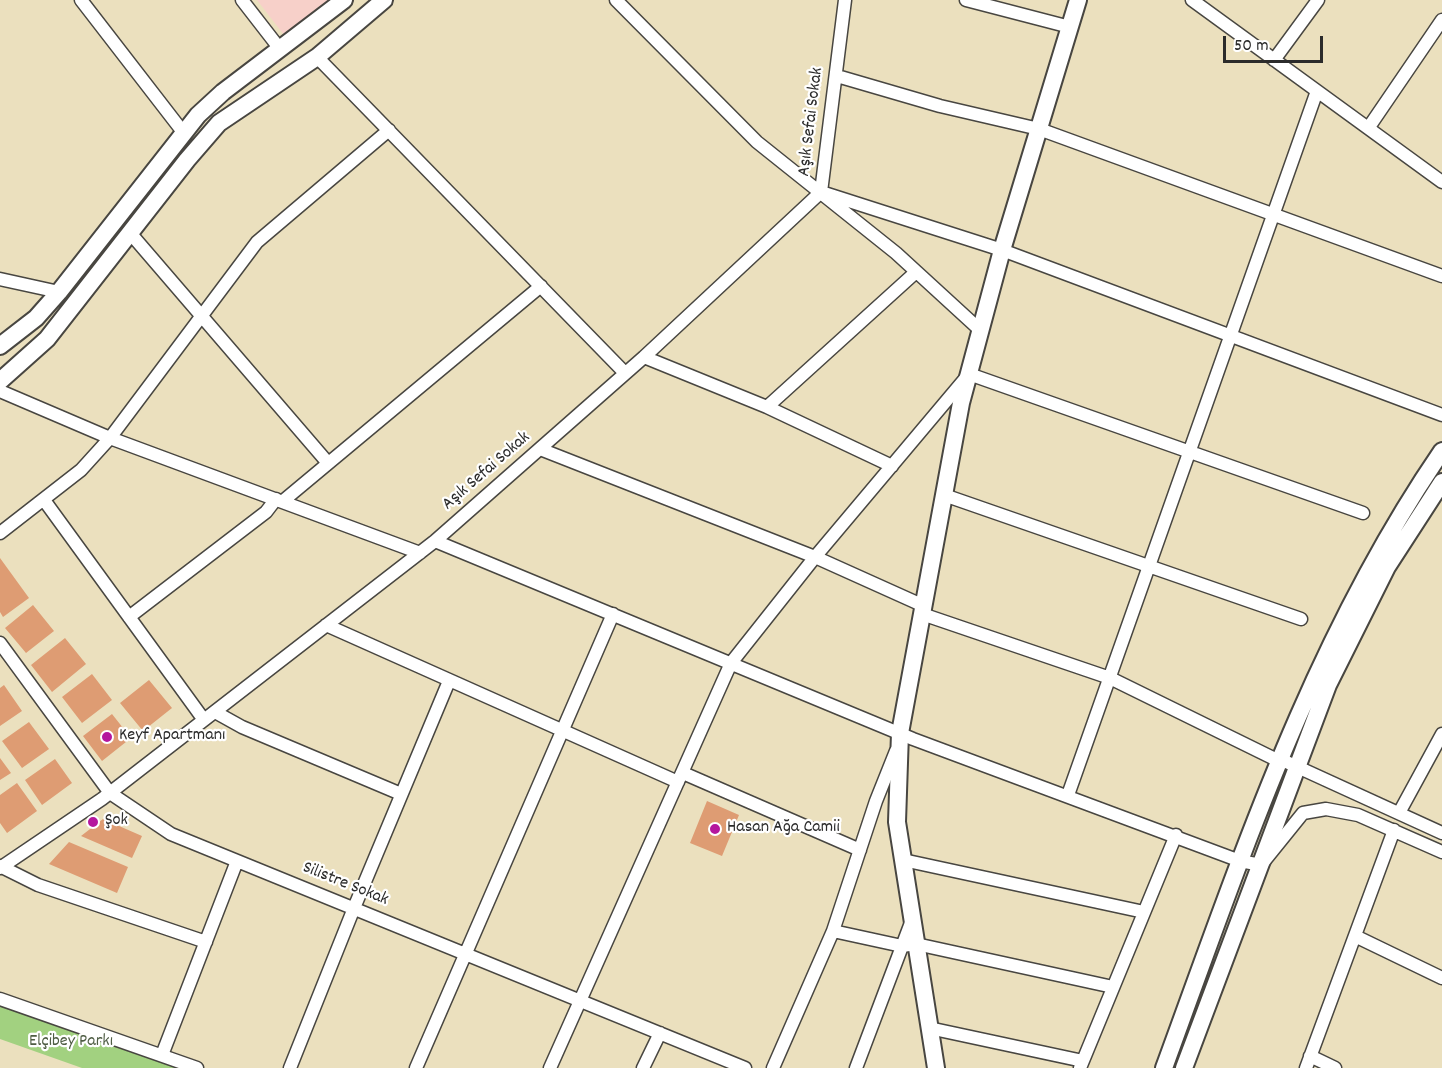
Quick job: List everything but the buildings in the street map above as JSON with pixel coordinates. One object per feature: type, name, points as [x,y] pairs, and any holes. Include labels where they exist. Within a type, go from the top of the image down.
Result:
[{"type":"street","points":[[81,0],[183,132]]},
{"type":"street","points":[[242,0],[280,49]]},
{"type":"street","points":[[0,346],[36,318],[183,132],[223,92],[344,0]]},
{"type":"street","points":[[0,381],[47,339],[187,160],[219,123],[317,57],[384,0]]},
{"type":"street","points":[[616,0],[757,142],[821,192],[916,272],[980,330]]},
{"type":"street","name":"Aşık Sefai Sokak","points":[[0,866],[110,793],[435,541],[644,357],[821,192],[846,0]]},
{"type":"street","points":[[966,0],[1070,27]]},
{"type":"street","points":[[856,1068],[909,945],[912,920],[897,822],[900,738],[944,495],[980,330],[1078,0]]},
{"type":"street","points":[[1193,0],[1442,182]]},
{"type":"street","points":[[1274,60],[1318,0]]},
{"type":"street","points":[[1369,127],[1442,20]]},
{"type":"street","points":[[317,57],[625,373]]},
{"type":"street","points":[[837,76],[939,106],[1039,129],[1442,276]]},
{"type":"street","points":[[1068,795],[1317,91]]},
{"type":"street","points":[[0,533],[81,470],[110,438],[257,242],[389,130]]},
{"type":"street","points":[[821,192],[1002,250],[1442,415]]},
{"type":"street","points":[[131,234],[328,463]]},
{"type":"street","points":[[767,407],[916,272]]},
{"type":"street","points":[[0,279],[58,292]]},
{"type":"street","points":[[129,617],[328,463],[541,286]]},
{"type":"street","points":[[644,357],[767,407],[892,466]]},
{"type":"street","points":[[969,375],[1363,513]]},
{"type":"street","points":[[550,1068],[731,663],[815,557],[969,375]]},
{"type":"street","points":[[0,391],[110,438],[420,553]]},
{"type":"street","points":[[540,449],[815,557],[923,610],[1110,678],[1280,760],[1297,765],[1442,833]]},
{"type":"street","points":[[1164,1068],[1240,861],[1315,677],[1372,560],[1442,451]]},
{"type":"street","points":[[1184,1068],[1329,685],[1387,567],[1442,482]]},
{"type":"street","points":[[944,495],[1301,620]]},
{"type":"street","points":[[44,500],[204,720]]},
{"type":"street","points":[[435,541],[731,663],[900,738],[1068,795],[1240,861],[1261,865]]},
{"type":"street","points":[[416,1068],[464,952],[564,731],[613,614]]},
{"type":"street","points":[[326,625],[564,731],[860,850]]},
{"type":"street","name":"Silistre Sokak","points":[[0,643],[110,793],[171,834],[745,1068]]},
{"type":"street","points":[[290,1068],[449,681]]},
{"type":"street","points":[[214,712],[242,727],[401,794]]},
{"type":"street","points":[[1399,813],[1442,734]]},
{"type":"street","points":[[773,1068],[833,931],[900,738]]},
{"type":"street","points":[[1261,865],[1303,813],[1326,809],[1358,815],[1442,852]]},
{"type":"street","points":[[1306,1068],[1394,830]]},
{"type":"street","points":[[929,1028],[1082,1064],[1176,835]]},
{"type":"street","points":[[903,860],[1144,912]]},
{"type":"street","points":[[162,1056],[237,861]]},
{"type":"street","points":[[0,866],[38,885],[206,942]]},
{"type":"street","points":[[833,931],[1113,987]]},
{"type":"street","points":[[1355,936],[1442,978]]},
{"type":"street","points":[[909,945],[936,1068]]},
{"type":"street","points":[[0,999],[197,1068]]},
{"type":"street","points":[[644,1068],[660,1033]]},
{"type":"street","points":[[1310,1056],[1335,1068]]},
{"type":"shaded area","points":[[257,0],[329,0],[284,35]]},
{"type":"green space","name":"Elçibey Parkı","points":[[0,999],[197,1068],[82,1068],[0,1039]]},
{"type":"place","name":"Keyf Apartmanı","points":[[107,737]]},
{"type":"place","name":"Şok","points":[[93,822]]},
{"type":"place","name":"Hasan Ağa Camii","points":[[715,829]]}]
